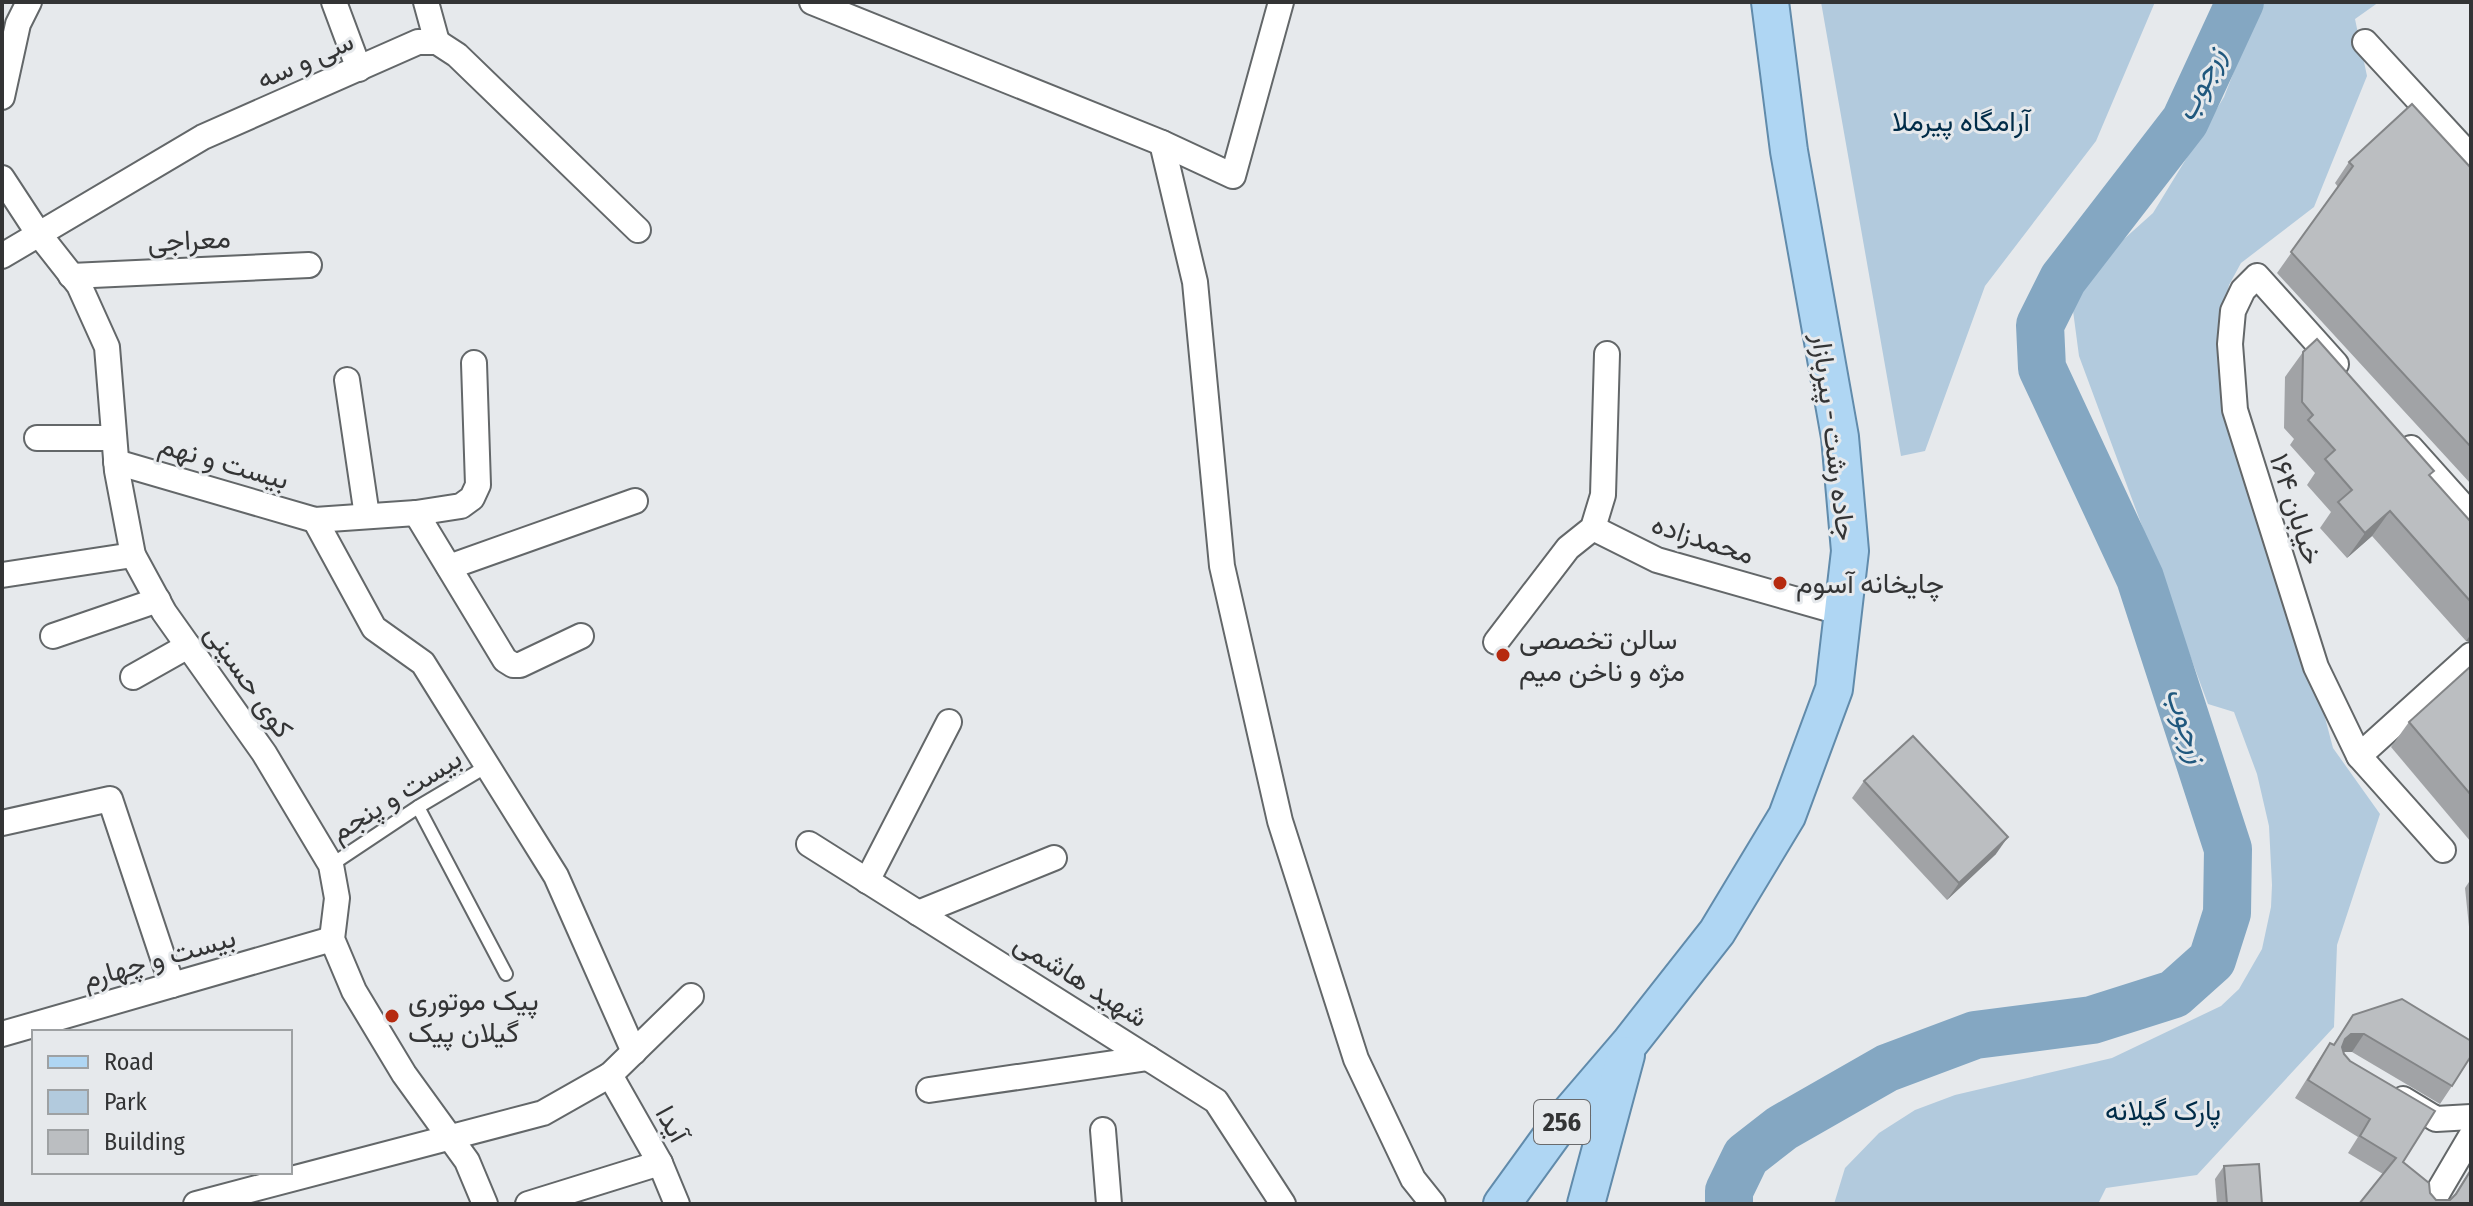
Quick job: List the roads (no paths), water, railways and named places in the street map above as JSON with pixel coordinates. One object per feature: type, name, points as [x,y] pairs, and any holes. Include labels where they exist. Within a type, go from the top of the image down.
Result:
[{"type":"main road","name":"جاده رشت - پیربازار","points":[[1502,1204],[1557,1128],[1629,1044],[1717,932],[1787,816],[1834,689],[1850,551],[1840,437],[1789,151],[1770,2]]},
{"type":"main road","points":[[1586,1204],[1629,1044]]},
{"type":"street","points":[[2,97],[18,24],[29,2]]},
{"type":"street","points":[[334,2],[359,69]]},
{"type":"street","points":[[426,2],[437,42],[457,55],[638,230]]},
{"type":"street","points":[[812,2],[1162,143],[1233,176],[1281,2]]},
{"type":"street","name":"سی و سه","points":[[2,256],[203,137],[418,42],[437,42]]},
{"type":"street","points":[[2365,42],[2471,157]]},
{"type":"street","points":[[1162,143],[1195,282],[1222,566],[1280,821],[1356,1059],[1413,1179],[1433,1204]]},
{"type":"street","name":"کوی حسینی","points":[[2,178],[38,233],[79,285],[107,347],[115,450],[133,555],[188,646],[264,753],[331,865],[337,898],[332,939],[354,991],[404,1074],[467,1161],[485,1204]]},
{"type":"street","name":"معراجی","points":[[71,276],[309,265]]},
{"type":"street","name":"خیابان ۱۶۴","points":[[2348,378],[2257,276],[2243,290],[2233,311],[2230,344],[2235,410],[2316,667],[2359,756],[2443,850]]},
{"type":"street","points":[[1496,642],[1568,548],[1593,528],[1603,495],[1607,354]]},
{"type":"street","points":[[474,363],[478,485],[472,498],[461,506],[416,513],[315,520],[374,628],[423,663],[556,876],[634,1052]]},
{"type":"street","points":[[347,380],[367,516]]},
{"type":"street","points":[[2400,435],[2471,515]]},
{"type":"street","name":"بیست و نهم","points":[[37,438],[115,450],[315,520]]},
{"type":"street","points":[[449,567],[635,501]]},
{"type":"street","points":[[416,513],[505,660],[520,665],[581,636]]},
{"type":"street","name":"محمدزاده","points":[[1593,528],[1657,560],[1843,613]]},
{"type":"street","points":[[2,575],[133,555]]},
{"type":"street","points":[[53,636],[158,600]]},
{"type":"street","points":[[133,677],[188,646]]},
{"type":"street","points":[[2359,756],[2471,655]]},
{"type":"street","points":[[867,881],[949,722]]},
{"type":"street","points":[[2,823],[110,799],[172,985]]},
{"type":"street","name":"شهید هاشمی","points":[[809,844],[1216,1101],[1283,1204]]},
{"type":"street","points":[[918,913],[1054,858]]},
{"type":"street","name":"بیست و چهارم","points":[[2,1034],[332,939]]},
{"type":"street","points":[[205,1202],[543,1113],[610,1075],[691,996]]},
{"type":"street","points":[[929,1090],[1148,1058]]},
{"type":"street","name":"آیدا","points":[[610,1075],[660,1163],[677,1204]]},
{"type":"street","points":[[2384,1088],[2436,1119],[2471,1117]]},
{"type":"street","points":[[1103,1130],[1109,1204]]},
{"type":"street","points":[[2431,1204],[2471,1136]]},
{"type":"street","points":[[528,1204],[660,1163]]},
{"type":"lane","name":"بیست و پنجم","points":[[331,865],[487,766]]},
{"type":"lane","points":[[418,807],[506,974]]},
{"type":"waterway","name":"زرجوب","points":[[1729,1204],[1729,1191],[1746,1156],[1782,1128],[1887,1068],[1975,1035],[2092,1020],[2174,994],[2212,960],[2227,913],[2228,849],[2140,578],[2042,368],[2040,325],[2063,279],[2185,121],[2240,2]]},
{"type":"place","name":"چایخانه آسوم","points":[[1780,583]]},
{"type":"place","name":"سالن تخصصی مژه و ناخن میم","points":[[1503,655]]},
{"type":"place","name":"پیک موتوری گیلان پیک","points":[[392,1016]]},
{"type":"park label","name":"آرامگاه پیرملا","points":[[1961,121]]},
{"type":"park label","name":"پارک گیلانه","points":[[2163,1110]]}]
